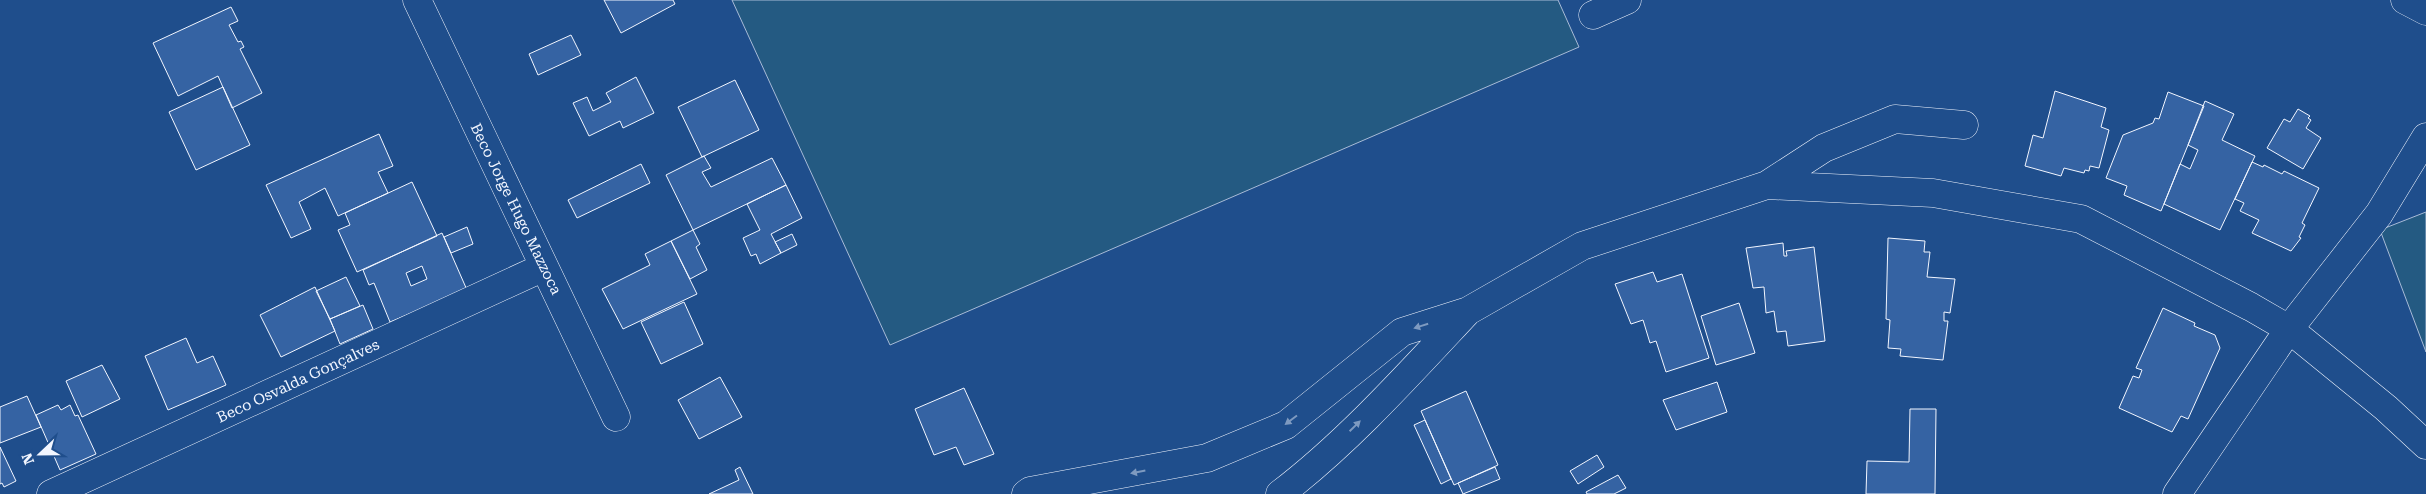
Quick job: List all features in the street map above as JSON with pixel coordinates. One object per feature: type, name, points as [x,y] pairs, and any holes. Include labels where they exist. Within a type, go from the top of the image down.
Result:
[{"type":"street","name":"Beco Jorge Hugo Mazzoca","points":[[417,0],[616,417]]},
{"type":"street","points":[[1593,15],[1627,0]]},
{"type":"street","points":[[2406,0],[2426,11]]},
{"type":"street","points":[[1026,494],[1030,490],[1207,458],[1286,425],[1402,332],[1468,311],[1582,246],[1767,185],[1824,148],[1894,119],[1964,125]]},
{"type":"street","points":[[2177,494],[2289,329],[2379,214],[2426,137]]},
{"type":"street","points":[[1767,185],[1933,193],[2081,219],[2251,307],[2289,329],[2386,408],[2426,445]]},
{"type":"street","name":"Beco Osvalda Gonçalves","points":[[51,494],[544,267]]},
{"type":"street","points":[[1280,494],[1307,474],[1410,373],[1468,311]]},
{"type":"shaded area","points":[[732,0],[1558,0],[1579,47],[890,345]]},
{"type":"shaded area","points":[[2426,212],[2426,352],[2380,230]]},
{"type":"building","points":[[604,0],[673,0],[675,4],[621,33]]},
{"type":"building","points":[[231,7],[238,21],[229,25],[238,42],[241,41],[244,47],[240,49],[262,93],[232,108],[218,76],[178,96],[153,43]]},
{"type":"building","points":[[571,35],[581,55],[538,75],[529,54]]},
{"type":"building","points":[[636,77],[654,113],[623,128],[620,121],[589,136],[573,103],[587,97],[593,111],[611,102],[606,93]]},
{"type":"building","points":[[735,80],[759,130],[702,157],[678,107]]},
{"type":"building","points":[[223,87],[250,145],[196,170],[169,112]]},
{"type":"building","points":[[2055,91],[2106,108],[2101,127],[2109,130],[2099,168],[2090,166],[2089,171],[2085,170],[2084,173],[2064,168],[2061,176],[2025,166],[2033,135],[2043,138]]},
{"type":"building","points":[[2168,92],[2204,106],[2161,211],[2124,195],[2127,186],[2106,178],[2123,135],[2153,123],[2155,118],[2159,119]]},
{"type":"building","points":[[2205,101],[2234,114],[2222,140],[2255,156],[2220,230],[2164,204],[2180,164],[2190,169],[2198,150],[2188,145]]},
{"type":"building","points":[[2298,109],[2310,116],[2308,118],[2311,120],[2306,128],[2321,138],[2303,169],[2267,148],[2284,119],[2290,122]]},
{"type":"building","points":[[379,134],[393,166],[378,172],[388,193],[338,216],[325,188],[299,202],[311,229],[291,238],[266,185]]},
{"type":"building","points":[[704,156],[711,168],[702,172],[711,187],[772,158],[786,185],[693,230],[666,175]]},
{"type":"building","points":[[2252,162],[2263,167],[2264,165],[2282,174],[2284,171],[2319,188],[2302,223],[2305,225],[2299,237],[2301,238],[2291,251],[2252,233],[2259,220],[2240,211],[2244,203],[2235,199]]},
{"type":"building","points":[[641,164],[650,183],[577,218],[568,200]]},
{"type":"building","points":[[412,182],[437,236],[357,272],[338,230],[350,225],[345,213]]},
{"type":"building","points":[[786,185],[802,218],[771,234],[781,253],[760,264],[756,254],[751,256],[743,238],[760,230],[747,204]]},
{"type":"building","points":[[467,227],[473,244],[451,253],[444,237]]},
{"type":"building","points":[[693,230],[700,244],[696,247],[707,270],[690,279],[671,241]]},
{"type":"building","points":[[442,233],[467,290],[390,322],[374,283],[369,285],[363,270]],"holes":[[[422,266],[427,279],[411,286],[406,273]]]},
{"type":"building","points":[[792,234],[797,245],[781,253],[775,242]]},
{"type":"building","points":[[1888,238],[1925,241],[1924,252],[1930,252],[1927,277],[1955,279],[1950,313],[1944,312],[1944,321],[1948,321],[1943,360],[1900,356],[1901,349],[1888,348],[1890,320],[1886,319]]},
{"type":"building","points":[[671,241],[697,294],[623,329],[602,289],[650,265],[645,254]]},
{"type":"building","points":[[1783,243],[1784,256],[1787,256],[1786,251],[1814,247],[1825,341],[1788,346],[1786,331],[1777,332],[1774,311],[1766,313],[1764,287],[1753,288],[1746,248]]},
{"type":"building","points":[[1653,272],[1657,282],[1682,274],[1709,358],[1666,372],[1656,341],[1650,343],[1643,320],[1631,324],[1615,284]]},
{"type":"building","points":[[346,277],[360,306],[330,319],[316,291]]},
{"type":"building","points":[[315,287],[335,331],[281,357],[260,315]]},
{"type":"building","points":[[684,302],[703,344],[661,364],[641,322]]},
{"type":"building","points":[[1739,303],[1755,353],[1716,365],[1701,316]]},
{"type":"building","points":[[363,305],[373,329],[340,344],[330,319]]},
{"type":"building","points":[[2163,308],[2195,323],[2194,326],[2215,335],[2220,348],[2188,419],[2181,416],[2172,432],[2119,408],[2133,376],[2139,378],[2142,370],[2136,368]]},
{"type":"building","points":[[186,338],[197,363],[213,356],[226,385],[168,410],[145,356]]},
{"type":"building","points":[[102,365],[120,399],[82,417],[66,381]]},
{"type":"building","points":[[720,377],[742,417],[699,439],[678,400]]},
{"type":"building","points":[[1717,382],[1727,412],[1676,430],[1663,400]]},
{"type":"building","points":[[964,388],[994,454],[964,465],[956,447],[934,455],[915,409]]},
{"type":"building","points":[[1466,391],[1498,465],[1454,485],[1421,411]]},
{"type":"building","points":[[27,396],[41,427],[0,443],[0,407]]},
{"type":"building","points":[[58,405],[61,410],[70,405],[75,416],[78,415],[96,454],[60,470],[36,415]]},
{"type":"building","points":[[1910,409],[1936,409],[1935,494],[1866,494],[1867,461],[1909,462]]},
{"type":"building","points":[[1425,420],[1451,479],[1441,484],[1414,425]]},
{"type":"building","points":[[0,447],[16,481],[4,487],[2,483],[0,484]]},
{"type":"building","points":[[1597,455],[1604,467],[1578,484],[1570,471]]},
{"type":"building","points":[[740,467],[753,494],[709,494],[739,480],[735,470]]},
{"type":"building","points":[[1495,467],[1500,479],[1463,494],[1458,483]]},
{"type":"building","points":[[1618,475],[1626,488],[1614,494],[1587,494],[1586,492]]}]
